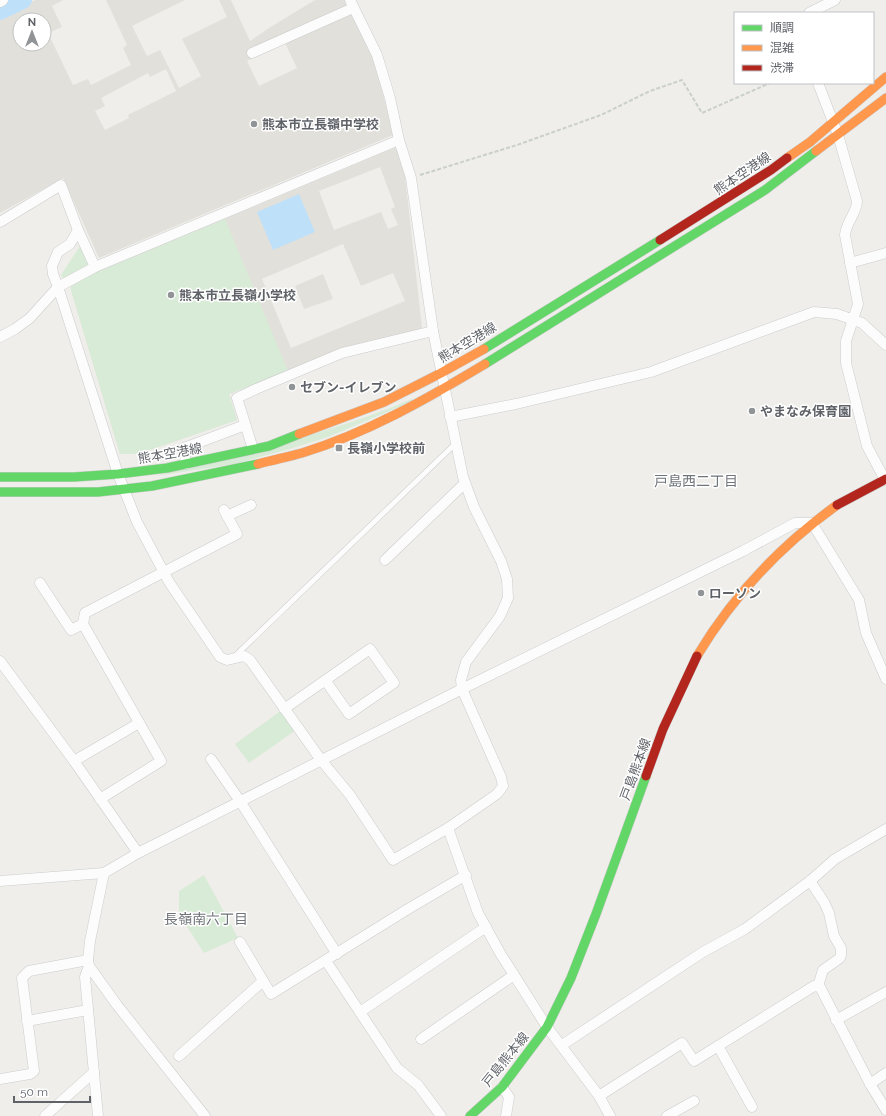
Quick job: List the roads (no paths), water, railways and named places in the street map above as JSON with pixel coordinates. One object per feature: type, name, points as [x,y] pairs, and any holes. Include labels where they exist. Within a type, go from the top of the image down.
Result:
[{"type":"main road","name":"熊本空港線","points":[[0,477],[74,477],[118,474],[167,468],[269,446],[384,402],[441,373],[716,206],[810,142],[886,77]]},
{"type":"main road","name":"熊本空港線","points":[[0,492],[38,493],[124,490],[218,474],[302,453],[349,436],[381,422],[444,388],[558,320],[746,202],[886,98]]},
{"type":"main road","name":"戸島熊本線","points":[[470,1116],[502,1087],[547,1027],[571,978],[596,914],[663,729],[693,663],[714,628],[756,576],[812,523],[839,503],[885,479]]},
{"type":"street","points":[[811,12],[834,0]]},
{"type":"street","points":[[78,230],[70,244],[58,252],[52,266],[53,274],[118,474],[137,522],[163,572],[220,656],[227,660],[244,656],[250,660],[321,760],[350,795],[393,860],[448,828],[497,794],[503,786],[501,777],[462,689],[461,680],[466,662],[500,616],[508,598],[507,579],[501,561],[474,507],[466,484],[450,417],[433,331],[411,178],[399,140],[390,98],[377,55],[352,4],[252,53]]},
{"type":"street","points":[[818,84],[838,135],[857,201],[857,206],[846,227],[845,234],[858,304],[846,341],[846,363],[867,446],[885,479]]},
{"type":"street","points":[[0,337],[15,329],[30,318],[58,287],[95,267],[399,140]]},
{"type":"street","points":[[0,222],[61,185],[78,230],[95,267]]},
{"type":"street","points":[[850,263],[886,252]]},
{"type":"street","points":[[450,417],[516,404],[651,372],[814,312],[836,314],[862,322],[886,345]]},
{"type":"street","points":[[253,449],[237,398],[256,388],[342,353],[433,331]]},
{"type":"street","points":[[186,464],[184,448],[245,424]]},
{"type":"street","points":[[385,560],[466,484]]},
{"type":"street","points":[[100,799],[161,761],[83,624],[85,614],[237,534],[225,513],[251,505]]},
{"type":"street","points":[[0,880],[104,873],[138,853],[321,760],[795,524],[812,523],[860,600],[866,633],[886,679]]},
{"type":"street","points":[[40,583],[71,630],[83,624]]},
{"type":"street","points":[[284,709],[325,680],[370,649],[394,683],[349,714],[325,680]]},
{"type":"street","points":[[0,661],[74,761],[138,853]]},
{"type":"street","points":[[74,761],[139,723]]},
{"type":"street","points":[[211,759],[240,801],[337,954]]},
{"type":"street","points":[[448,828],[466,875],[478,913],[514,975],[547,1027],[562,1045],[598,1096],[610,1116]]},
{"type":"street","points":[[562,1045],[704,952],[745,929],[810,881],[835,859],[886,829]]},
{"type":"street","points":[[98,1116],[85,977],[104,873]]},
{"type":"street","points":[[240,942],[271,994],[466,875]]},
{"type":"street","points":[[810,881],[824,902],[829,913],[834,936],[840,948],[841,955],[840,958],[823,970],[818,986]]},
{"type":"street","points":[[360,1012],[486,927]]},
{"type":"street","points":[[326,961],[398,1068],[418,1085],[441,1116]]},
{"type":"street","points":[[0,1079],[30,1074],[34,1071],[22,978],[28,971],[88,963]]},
{"type":"street","points":[[88,963],[117,1005],[205,1116]]},
{"type":"street","points":[[421,1039],[514,975]]},
{"type":"street","points":[[179,1056],[263,981]]},
{"type":"street","points":[[598,1096],[682,1043],[694,1061],[814,986],[818,986]]},
{"type":"street","points":[[818,986],[820,987],[870,1084],[885,1105]]},
{"type":"street","points":[[836,1020],[886,992]]},
{"type":"street","points":[[27,1021],[88,1010]]},
{"type":"street","points":[[718,1046],[752,1107]]},
{"type":"street","points":[[45,1116],[94,1072]]},
{"type":"street","points":[[870,1084],[886,1073]]},
{"type":"street","points":[[502,1087],[508,1097],[506,1116]]},
{"type":"street","points":[[667,1116],[694,1101]]},
{"type":"lane","points":[[232,659],[456,443]]},
{"type":"water","points":[[299,194],[315,232],[273,250],[257,212]]},
{"type":"waterway","points":[[0,11],[23,0]]},
{"type":"place","name":"熊本市立長嶺中学校","points":[[254,124]]},
{"type":"place","name":"熊本市立長嶺小学校","points":[[171,295]]},
{"type":"place","name":"セブン-イレブン","points":[[292,387]]},
{"type":"place","name":"やまなみ保育園","points":[[752,411]]},
{"type":"place","name":"長嶺小学校前","points":[[339,448]]},
{"type":"place","name":"ローソン","points":[[701,593]]},
{"type":"district","name":"戸島西二丁目","points":[[696,481]]},
{"type":"district","name":"長嶺南六丁目","points":[[206,919]]}]
